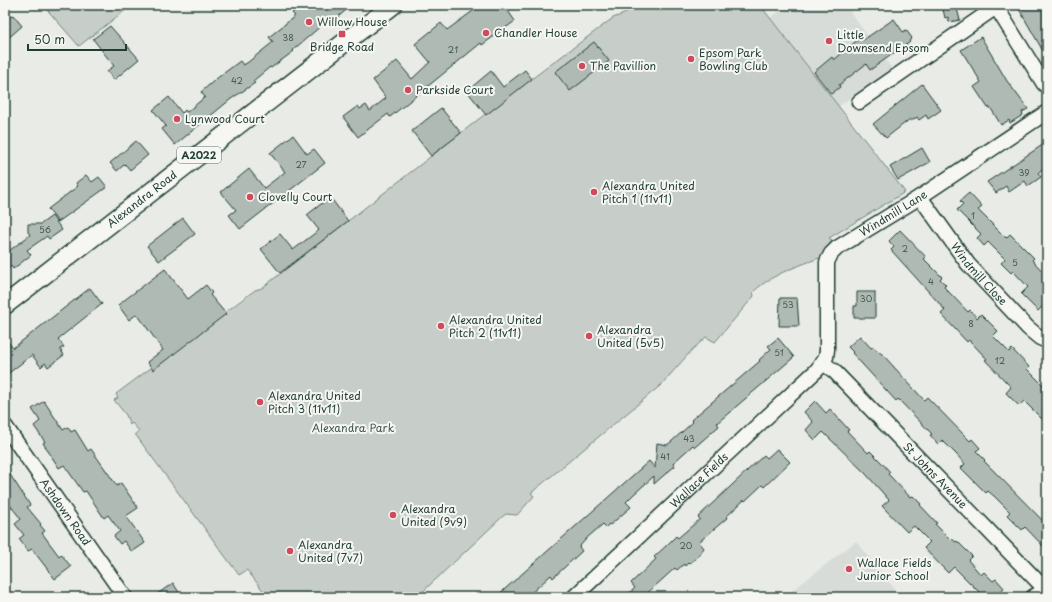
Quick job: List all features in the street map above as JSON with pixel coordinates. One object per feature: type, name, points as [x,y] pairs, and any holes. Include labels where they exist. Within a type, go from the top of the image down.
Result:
[{"type":"main road","name":"Alexandra Road","points":[[5,304],[393,5]]},
{"type":"street","points":[[859,102],[995,6],[1044,84]]},
{"type":"street","name":"Windmill Lane","points":[[823,363],[827,350],[827,262],[830,254],[843,243],[920,197],[1047,112]]},
{"type":"street","name":"Windmill Close","points":[[920,197],[943,232],[968,264],[1028,328],[1047,341]]},
{"type":"street","name":"St Johns Avenue","points":[[823,363],[834,371],[1046,590]]},
{"type":"street","name":"Wallace Fields","points":[[574,597],[805,382],[823,363]]},
{"type":"street","name":"Ashdown Road","points":[[5,426],[125,597]]},
{"type":"street","points":[[1033,597],[1046,590]]},
{"type":"shaded area","name":"Little Downsend Epsom","points":[[788,5],[845,5],[892,69],[839,106],[770,18]]},
{"type":"shaded area","name":"Wallace Fields Junior School","points":[[856,541],[901,597],[784,597]]},
{"type":"green space","points":[[43,5],[132,5],[79,46]]},
{"type":"green space","name":"Alexandra Park","points":[[635,5],[760,5],[905,192],[829,238],[832,240],[824,256],[795,267],[761,285],[753,292],[754,296],[715,342],[706,337],[692,350],[661,385],[531,493],[534,496],[517,515],[506,514],[502,517],[417,597],[268,597],[247,570],[239,575],[135,434],[139,431],[132,423],[130,425],[126,415],[114,400],[118,398],[116,394],[255,290],[262,288],[502,101],[613,18],[624,14]]},
{"type":"building","points":[[303,5],[340,5],[345,11],[332,22],[329,19],[293,50],[294,51],[271,68],[270,67],[253,81],[255,83],[231,99],[175,145],[162,129],[166,126],[153,110],[169,97],[182,113],[185,110],[187,112],[205,97],[201,92],[216,79],[240,61],[243,65],[247,63],[273,42],[269,37],[295,16],[292,13]]},
{"type":"building","points":[[481,5],[504,5],[515,21],[482,45],[481,43],[390,117],[388,114],[358,137],[343,117],[358,106],[360,109],[366,105],[370,111],[386,98],[373,80],[397,61],[412,79],[430,62],[415,44],[441,23],[447,30]]},
{"type":"building","points":[[942,5],[956,5],[960,20],[949,22],[948,17],[945,18]]},
{"type":"building","points":[[1025,5],[1043,5],[1047,12],[1047,58],[1019,9]]},
{"type":"building","points":[[13,15],[22,26],[5,41],[5,22]]},
{"type":"building","points":[[894,19],[903,32],[906,30],[912,38],[909,41],[910,42],[870,70],[866,64],[839,85],[840,87],[831,94],[814,72],[832,57],[834,60],[861,37],[863,40]]},
{"type":"building","points":[[110,26],[139,59],[114,80],[107,71],[114,66],[93,39]]},
{"type":"building","points":[[981,37],[1007,81],[1028,109],[1022,112],[1023,115],[1010,123],[1009,120],[1001,125],[990,107],[988,108],[974,87],[981,82],[961,50]]},
{"type":"building","name":"The Pavillion","points":[[594,42],[609,61],[570,91],[555,72]]},
{"type":"building","points":[[525,70],[532,79],[486,115],[467,91],[491,71],[503,87]]},
{"type":"building","points":[[922,84],[941,110],[928,119],[926,115],[919,120],[917,117],[911,121],[910,119],[886,138],[873,124]]},
{"type":"building","points":[[441,108],[461,133],[431,156],[412,131]]},
{"type":"building","points":[[293,135],[307,154],[314,149],[325,163],[240,229],[229,215],[236,210],[221,192],[249,169],[264,188],[285,172],[270,153]]},
{"type":"building","points":[[136,141],[148,155],[130,170],[125,164],[117,171],[110,163]]},
{"type":"building","points":[[1047,142],[1047,164],[1038,173],[1041,177],[1028,186],[1025,181],[1009,192],[1006,186],[996,193],[987,182]]},
{"type":"building","points":[[922,148],[930,162],[898,180],[890,167]]},
{"type":"building","points":[[86,175],[92,182],[99,177],[107,187],[58,222],[48,209],[78,186],[76,183]]},
{"type":"building","points":[[969,193],[982,207],[978,210],[1006,238],[1010,234],[1034,258],[1032,260],[1047,276],[1047,302],[1038,311],[1021,294],[1028,287],[1013,271],[1011,273],[1001,263],[1005,259],[988,242],[984,246],[977,238],[981,234],[957,210],[963,204],[960,201]]},
{"type":"building","points":[[330,197],[348,221],[280,273],[261,249],[280,234],[293,250],[319,230],[307,215]]},
{"type":"building","points":[[52,216],[62,230],[49,239],[47,236],[27,250],[31,255],[13,269],[11,266],[5,271],[5,254],[30,235],[28,232],[28,224],[41,224]]},
{"type":"building","points":[[183,218],[195,234],[159,261],[147,246]]},
{"type":"building","points":[[900,230],[926,257],[924,259],[942,277],[940,279],[946,285],[944,287],[968,312],[970,310],[977,318],[981,314],[998,331],[993,336],[1009,352],[1012,349],[1029,367],[1027,369],[1047,389],[1047,424],[1024,401],[1019,406],[1006,393],[1011,387],[985,360],[987,359],[969,340],[967,342],[941,314],[945,310],[891,250],[894,247],[889,241]]},
{"type":"building","points":[[165,269],[188,299],[206,285],[212,293],[210,295],[226,314],[153,370],[147,362],[163,350],[137,314],[129,320],[118,305]]},
{"type":"building","points":[[90,288],[102,304],[58,339],[64,347],[60,349],[64,355],[48,367],[45,363],[41,367],[32,355],[5,376],[5,338],[13,348]]},
{"type":"building","points":[[857,292],[875,292],[875,318],[854,318],[854,306],[857,306]]},
{"type":"building","points":[[780,298],[797,298],[799,326],[779,326]]},
{"type":"building","points":[[860,336],[871,348],[873,347],[883,355],[924,400],[927,397],[970,441],[972,439],[980,448],[976,451],[985,460],[984,461],[1047,525],[1047,550],[1025,527],[1022,530],[1007,515],[1010,512],[988,491],[986,493],[961,468],[965,464],[956,454],[942,440],[938,444],[930,435],[932,434],[898,399],[896,401],[852,353],[853,352],[848,347]]},
{"type":"building","points":[[778,338],[794,357],[717,423],[719,426],[695,447],[693,445],[673,463],[675,466],[654,484],[654,476],[634,494],[626,502],[631,507],[610,525],[609,524],[606,527],[603,524],[579,547],[582,551],[553,578],[551,575],[527,597],[496,597],[649,461],[655,468],[657,443],[667,445],[671,442],[693,422],[691,420],[760,361],[759,360],[771,349],[768,346]]},
{"type":"building","points":[[44,401],[63,430],[68,427],[71,432],[75,430],[88,451],[91,449],[117,486],[121,483],[138,508],[126,516],[145,543],[132,552],[124,541],[120,544],[114,536],[120,531],[108,515],[104,518],[86,491],[83,492],[64,465],[59,468],[43,443],[45,442],[34,426],[40,421],[32,409]]},
{"type":"building","points":[[815,401],[826,413],[830,409],[849,430],[847,431],[868,453],[870,451],[881,462],[890,472],[888,474],[910,497],[913,496],[921,504],[920,505],[937,523],[935,524],[951,540],[957,541],[972,556],[968,560],[981,575],[984,572],[993,581],[996,579],[1004,588],[994,597],[984,597],[954,567],[948,573],[924,548],[930,542],[914,526],[907,532],[882,506],[889,500],[866,474],[823,432],[815,440],[806,430],[813,422],[804,412]]},
{"type":"building","points":[[777,449],[790,462],[764,487],[762,485],[745,501],[744,500],[726,517],[727,518],[699,542],[704,548],[700,553],[701,554],[685,566],[684,564],[677,570],[675,568],[643,597],[625,597],[635,588],[631,583],[656,559],[654,557],[676,536],[678,538],[700,519],[698,517],[764,455],[767,458]]},
{"type":"building","points":[[5,467],[30,505],[27,507],[45,531],[42,533],[59,556],[61,554],[71,567],[55,579],[32,549],[28,551],[19,539],[24,535],[15,524],[21,519],[5,499]]},
{"type":"building","points":[[173,583],[182,597],[153,597]]},
{"type":"place","name":"Willow House","points":[[309,22]]},
{"type":"place","name":"Chandler House","points":[[486,33]]},
{"type":"place","name":"Bridge Road","points":[[342,34]]},
{"type":"place","name":"Little Downsend Epsom","points":[[829,41]]},
{"type":"place","name":"Epsom Park Bowling Club","points":[[691,59]]},
{"type":"place","name":"The Pavillion","points":[[582,66]]},
{"type":"place","name":"Parkside Court","points":[[408,90]]},
{"type":"place","name":"Lynwood Court","points":[[177,119]]},
{"type":"place","name":"Alexandra United Pitch 1 (11v11)","points":[[594,192]]},
{"type":"place","name":"Clovelly Court","points":[[250,197]]},
{"type":"place","name":"Alexandra United Pitch 2 (11v11)","points":[[441,326]]},
{"type":"place","name":"Alexandra United (5v5)","points":[[589,336]]},
{"type":"place","name":"Alexandra United Pitch 3 (11v11)","points":[[260,402]]},
{"type":"place","name":"Alexandra United (9v9)","points":[[393,515]]},
{"type":"place","name":"Alexandra United (7v7)","points":[[290,551]]},
{"type":"place","name":"Wallace Fields Junior School","points":[[849,569]]}]
